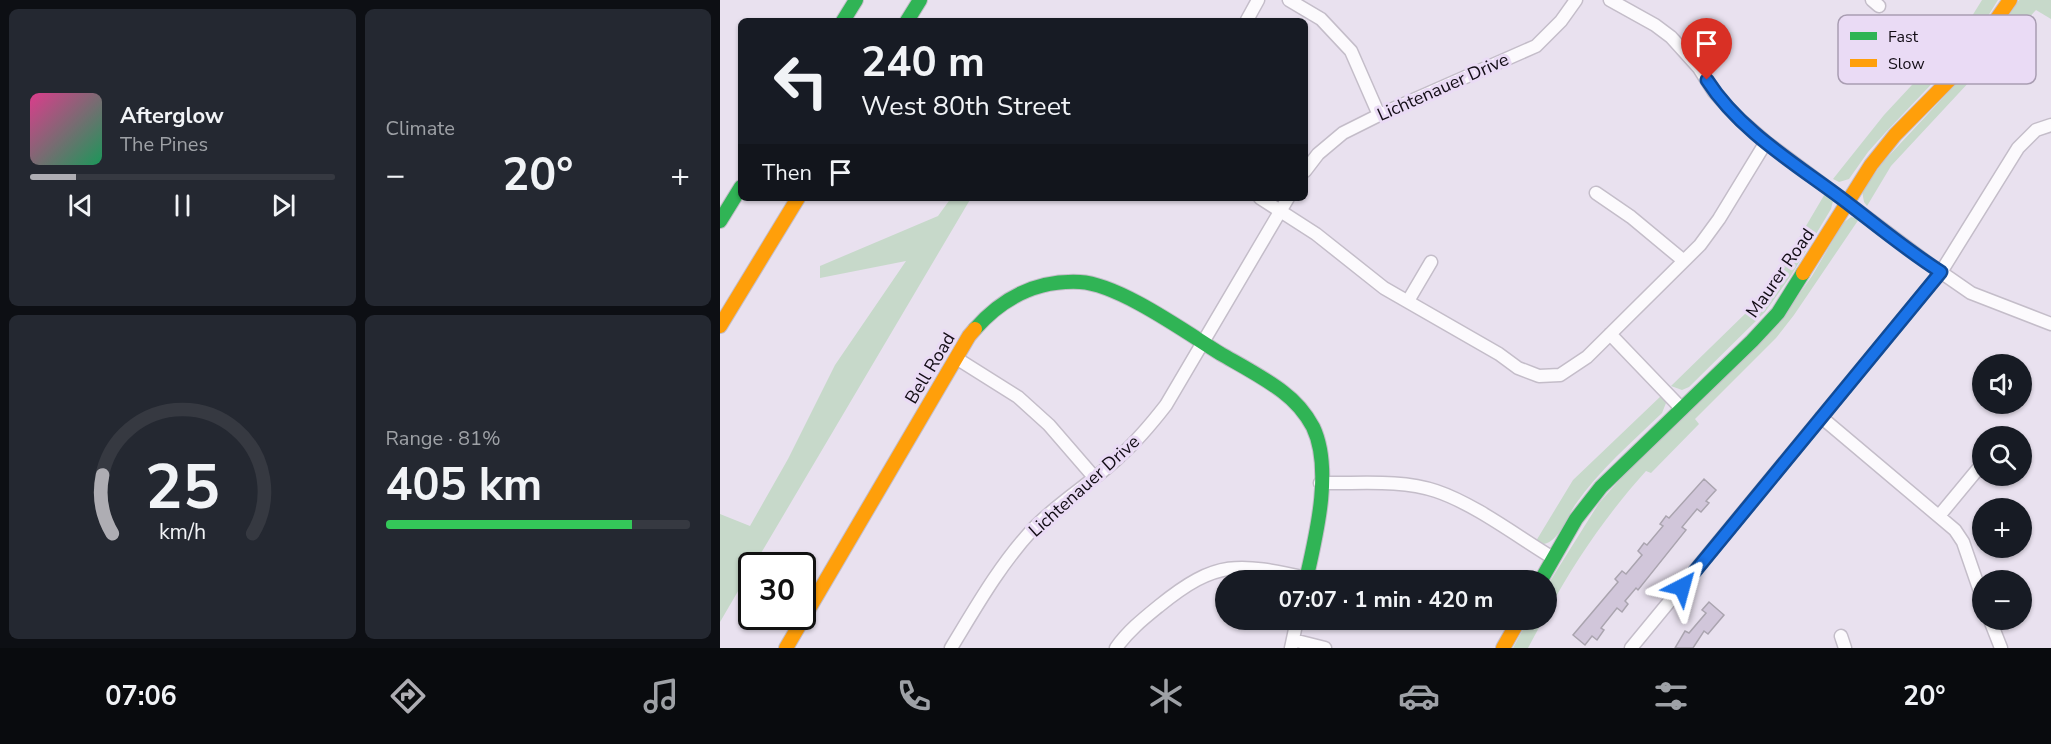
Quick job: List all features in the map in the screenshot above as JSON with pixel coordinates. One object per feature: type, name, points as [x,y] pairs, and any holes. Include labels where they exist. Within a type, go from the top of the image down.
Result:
[{"type":"main road","points":[[845,18],[856,0]]},
{"type":"main road","points":[[909,18],[920,0]]},
{"type":"main road","name":"Maurer Road","points":[[2000,15],[2010,0]]},
{"type":"main road","name":"Maurer Road","points":[[1546,570],[1576,519],[1601,487],[1778,313],[1871,165],[1895,135],[1945,84]]},
{"type":"main road","points":[[720,221],[738,192]]},
{"type":"main road","points":[[720,326],[796,201]]},
{"type":"main road","name":"Bell Road","points":[[786,648],[969,336],[986,315],[1003,301],[1032,288],[1052,284],[1084,282],[1117,293],[1139,304],[1282,391],[1301,409],[1314,431],[1318,444],[1320,483],[1315,533],[1308,570]]},
{"type":"main road","points":[[1503,648],[1513,630]]},
{"type":"street","points":[[1248,18],[1258,0]]},
{"type":"street","points":[[1288,0],[1321,19],[1351,51],[1379,115]]},
{"type":"street","name":"Lichtenauer Drive","points":[[1308,167],[1318,154],[1343,133],[1536,46],[1561,21],[1576,0]]},
{"type":"street","points":[[1610,0],[1671,37],[1699,68],[1722,100],[1766,142],[1847,203],[1971,293],[2051,324]]},
{"type":"street","points":[[1631,648],[1941,272],[2018,148],[2036,130],[2051,124]]},
{"type":"street","points":[[1265,201],[1316,234],[1384,288],[1518,368],[1539,376],[1560,375],[1587,357],[1700,245],[1719,219],[1766,142]]},
{"type":"street","points":[[1596,193],[1684,261]]},
{"type":"street","name":"Lichtenauer Drive","points":[[955,647],[984,592],[1032,531],[1057,506],[1120,457],[1166,405],[1286,201]]},
{"type":"street","points":[[1408,301],[1431,262]]},
{"type":"street","points":[[1610,334],[1682,409]]},
{"type":"street","points":[[956,358],[1018,397],[1049,425],[1094,477]]},
{"type":"street","points":[[1821,417],[1955,530],[1963,542],[1973,570]]},
{"type":"street","points":[[1939,516],[1972,476]]},
{"type":"street","points":[[1320,483],[1393,484],[1435,491],[1466,505],[1553,558]]},
{"type":"street","points":[[1220,570],[1245,567],[1270,570]]},
{"type":"street","points":[[1116,648],[1136,624],[1183,586],[1215,572]]},
{"type":"street","points":[[1994,630],[2001,648]]},
{"type":"street","points":[[1292,644],[1325,648]]},
{"type":"green space","points":[[1982,0],[1998,0],[1989,15],[1973,15]]},
{"type":"green space","points":[[2019,0],[2051,0],[2051,19],[2036,10],[2031,15],[2009,15]]},
{"type":"green space","points":[[1913,84],[1932,84],[1868,152],[1849,179],[1839,182],[1833,179],[1884,115]]},
{"type":"green space","points":[[1956,84],[1967,84],[1891,166],[1867,206],[1862,191],[1884,161]]},
{"type":"green space","points":[[1826,192],[1833,201],[1831,209],[1792,274],[1765,312],[1689,387],[1682,390],[1671,386],[1750,309],[1783,265]]},
{"type":"green space","points":[[949,201],[969,201],[762,552],[738,552],[738,591],[720,622],[720,514],[750,526],[788,459],[835,365],[906,261],[820,278],[820,266],[938,216]]},
{"type":"green space","points":[[1851,217],[1859,219],[1794,315],[1776,338],[1695,419],[1699,424],[1651,473],[1646,471],[1632,487],[1592,539],[1557,596],[1557,570],[1599,503],[1630,468],[1785,314],[1812,276],[1843,223]]},
{"type":"green space","points":[[1662,395],[1666,403],[1662,413],[1594,480],[1575,505],[1558,534],[1544,544],[1536,541],[1573,480]]},
{"type":"green space","points":[[1523,630],[1538,630],[1528,648],[1513,648]]},
{"type":"building","points":[[1704,479],[1716,490],[1706,501],[1709,503],[1701,512],[1697,509],[1682,527],[1686,530],[1638,590],[1636,588],[1625,601],[1628,604],[1622,612],[1617,608],[1601,628],[1604,630],[1597,640],[1592,636],[1585,645],[1573,635],[1618,582],[1615,579],[1622,571],[1626,574],[1642,555],[1638,551],[1644,543],[1647,545],[1663,526],[1660,524],[1666,516],[1669,518]]},
{"type":"building","points":[[1709,602],[1724,615],[1708,634],[1704,631],[1693,648],[1675,648],[1685,631],[1689,633],[1706,613],[1702,610]]},
{"type":"traffic: fast","points":[[845,18],[856,0]]},
{"type":"traffic: fast","points":[[909,18],[920,0]]},
{"type":"traffic: fast","points":[[720,221],[738,192]]},
{"type":"traffic: fast","points":[[1547,570],[1576,519],[1601,487],[1752,341],[1778,313],[1803,273]]},
{"type":"traffic: fast","points":[[975,329],[997,308],[1022,293],[1065,282],[1096,285],[1133,300],[1283,392],[1300,408],[1313,427],[1322,462],[1321,503],[1308,570]]},
{"type":"traffic: slow","points":[[2000,15],[2010,0]]},
{"type":"traffic: slow","points":[[1803,273],[1871,165],[1895,135],[1945,84]]},
{"type":"traffic: slow","points":[[720,326],[796,201]]},
{"type":"traffic: slow","points":[[786,648],[975,329]]},
{"type":"traffic: slow","points":[[1503,648],[1513,630]]},
{"type":"route","points":[[1682,587],[1941,272],[1766,142],[1736,116],[1714,92],[1707,80]]}]
